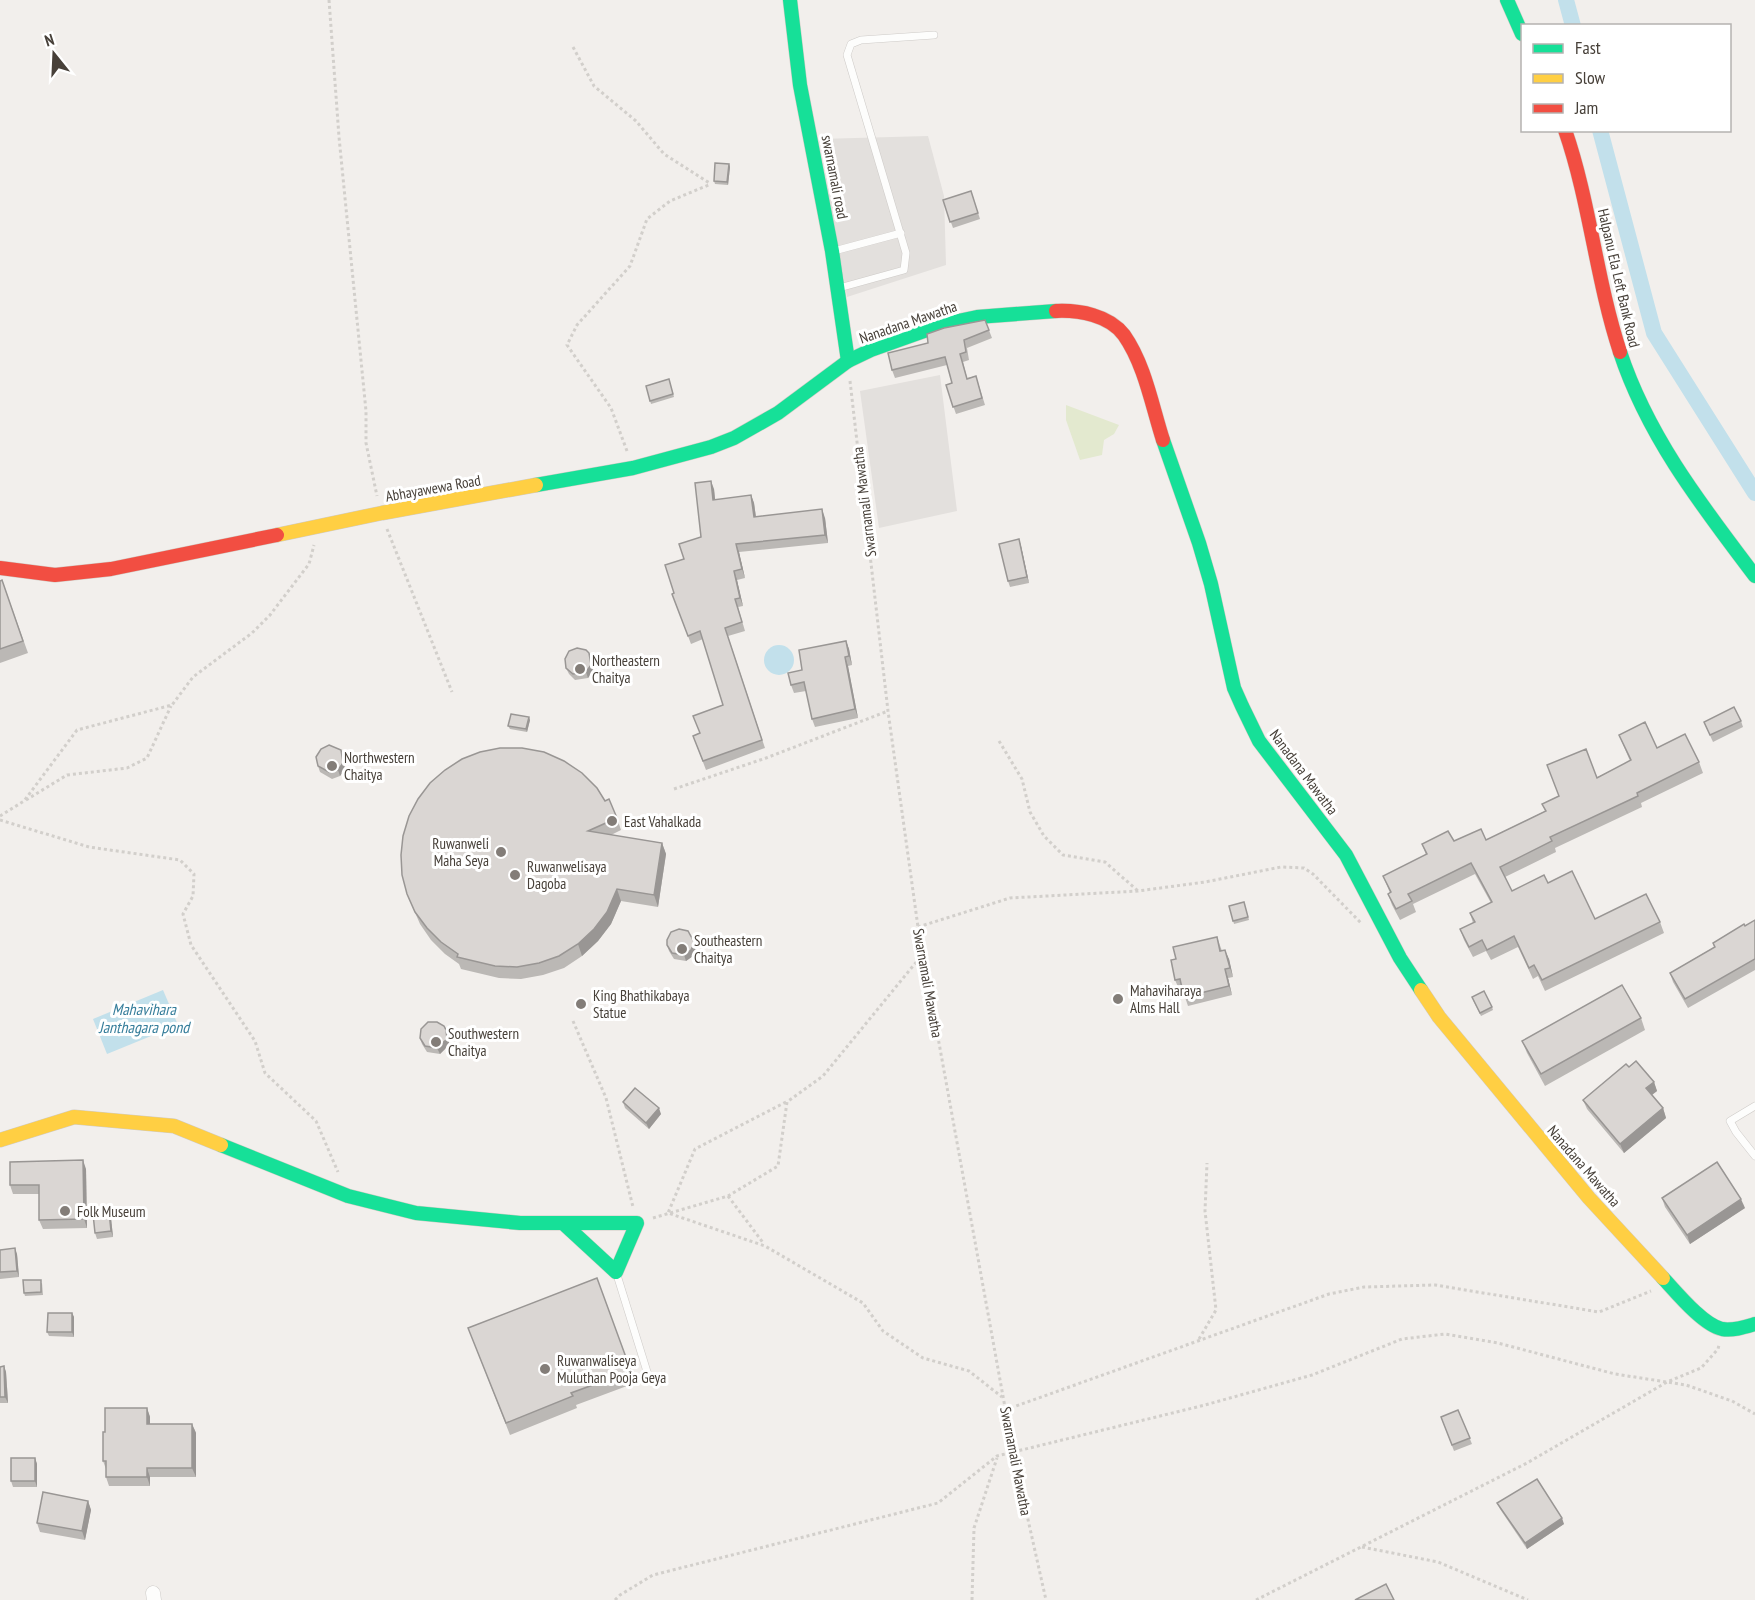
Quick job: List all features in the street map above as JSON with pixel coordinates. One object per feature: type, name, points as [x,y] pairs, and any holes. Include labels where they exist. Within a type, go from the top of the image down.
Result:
[{"type":"main road","name":"swarnamali road","points":[[790,0],[800,85],[832,251],[848,361]]},
{"type":"main road","points":[[1507,0],[1521,32]]},
{"type":"main road","name":"Halpanu Ela Left Bank Road","points":[[1566,132],[1580,180],[1615,339],[1641,410],[1670,460],[1755,576]]},
{"type":"main road","name":"Nanadana Mawatha","points":[[848,361],[871,350],[944,324],[1008,313],[1063,311],[1087,313],[1101,318],[1123,334],[1139,364],[1199,543],[1211,584],[1234,688],[1259,741],[1346,855],[1400,958],[1439,1017],[1589,1198],[1668,1284],[1702,1317],[1722,1329]]},
{"type":"main road","name":"Abhayawewa Road","points":[[0,568],[28,573],[67,575],[137,564],[381,513],[633,468],[711,447],[734,438],[778,413],[848,361]]},
{"type":"main road","points":[[0,1140],[74,1117],[174,1126],[348,1196],[416,1213],[520,1223],[637,1224],[616,1272],[564,1224]]},
{"type":"main road","points":[[1722,1329],[1737,1329],[1755,1324]]},
{"type":"lane","points":[[836,288],[904,270],[906,253],[847,55],[851,44],[861,40],[934,35]]},
{"type":"lane","points":[[832,251],[901,233]]},
{"type":"lane","points":[[1755,1106],[1730,1121],[1755,1156]]},
{"type":"lane","points":[[616,1272],[649,1378]]},
{"type":"path","points":[[329,0],[339,137],[366,411],[366,443],[381,513],[452,692]]},
{"type":"path","points":[[573,47],[594,86],[636,121],[664,154],[711,184],[670,201],[647,219],[630,266],[577,325],[567,345],[611,408],[633,468]]},
{"type":"path","name":"Swarnamali Mawatha","points":[[848,361],[888,711],[918,927],[1005,1410],[1046,1600]]},
{"type":"path","points":[[0,818],[67,775],[127,768],[147,758],[172,705],[193,677],[252,633],[276,607],[309,564],[315,547],[312,528]]},
{"type":"path","points":[[24,801],[77,730],[172,705]]},
{"type":"path","points":[[674,789],[766,758],[888,711]]},
{"type":"path","points":[[999,741],[1022,779],[1030,812],[1044,836],[1063,855],[1105,862],[1138,891]]},
{"type":"path","points":[[0,818],[89,847],[180,861],[194,874],[193,896],[183,914],[191,945],[255,1041],[265,1073],[316,1120],[348,1196]]},
{"type":"path","points":[[918,927],[1010,898],[1138,891],[1205,882],[1281,867],[1304,868],[1313,874],[1365,927]]},
{"type":"path","points":[[668,1213],[695,1149],[787,1102],[823,1076],[923,954]]},
{"type":"path","points":[[573,1021],[606,1098],[637,1224],[728,1196],[778,1166],[787,1102]]},
{"type":"path","points":[[1198,1341],[1216,1310],[1204,1211],[1207,1163]]},
{"type":"path","points":[[728,1196],[765,1246]]},
{"type":"path","points":[[668,1213],[765,1246],[863,1303],[883,1331],[923,1358],[969,1371],[1003,1398]]},
{"type":"path","points":[[1005,1410],[1329,1294],[1364,1287],[1435,1285],[1599,1312],[1668,1284]]},
{"type":"path","points":[[1256,1600],[1527,1462],[1667,1382],[1701,1368],[1718,1349],[1722,1329]]},
{"type":"path","points":[[615,1600],[653,1575],[938,1503],[997,1456],[1205,1405],[1312,1375],[1402,1339],[1445,1334],[1498,1343],[1615,1374],[1686,1385],[1732,1401],[1755,1414]]},
{"type":"path","points":[[972,1600],[974,1528],[997,1456]]},
{"type":"path","points":[[1362,1547],[1438,1562],[1528,1600]]},
{"type":"green space","points":[[1066,405],[1119,425],[1114,434],[1104,440],[1102,455],[1080,460],[1066,420]]},
{"type":"shaded area","points":[[928,136],[944,196],[946,265],[847,297],[819,139]]},
{"type":"shaded area","points":[[940,375],[957,511],[879,528],[860,391]]},
{"type":"water","points":[[779,645],[785,646],[793,654],[793,666],[785,674],[779,675],[773,674],[765,666],[764,660],[765,654],[773,646]]},
{"type":"water","name":"Mahavihara Janthagara pond","points":[[163,990],[178,1025],[107,1054],[93,1019]]},
{"type":"building","points":[[715,163],[729,164],[727,182],[714,181]]},
{"type":"building","points":[[971,191],[978,213],[950,222],[943,200]]},
{"type":"building","points":[[985,320],[989,330],[964,340],[966,352],[960,354],[967,379],[976,376],[982,398],[953,407],[946,385],[952,383],[945,357],[892,370],[888,353],[928,343],[927,334],[944,328]]},
{"type":"building","points":[[669,379],[673,394],[650,401],[646,386]]},
{"type":"building","points":[[711,481],[713,500],[751,495],[754,517],[822,509],[825,535],[736,544],[742,569],[734,571],[740,598],[735,599],[742,622],[725,628],[762,740],[703,761],[693,736],[700,733],[693,716],[723,705],[700,631],[688,636],[672,594],[674,593],[665,565],[684,559],[679,544],[701,537],[695,483]]},
{"type":"building","points":[[1019,539],[1027,577],[1008,581],[999,544]]},
{"type":"building","points":[[2,580],[23,641],[0,649],[0,581]]},
{"type":"building","points":[[846,641],[849,656],[845,657],[855,709],[812,719],[804,682],[791,685],[788,673],[802,670],[799,650]]},
{"type":"building","name":"Northeastern Chaitya","points":[[577,648],[589,653],[591,665],[586,672],[573,674],[566,668],[565,659],[569,651]]},
{"type":"building","points":[[1734,707],[1741,721],[1710,735],[1704,722]]},
{"type":"building","points":[[511,714],[529,717],[526,729],[508,726]]},
{"type":"building","points":[[1645,722],[1657,748],[1685,734],[1699,762],[1637,793],[1638,796],[1550,837],[1552,841],[1500,867],[1512,891],[1544,875],[1548,883],[1572,871],[1595,919],[1646,894],[1660,922],[1542,980],[1534,965],[1529,968],[1514,936],[1487,950],[1482,940],[1469,947],[1460,929],[1475,922],[1470,913],[1492,902],[1471,863],[1408,894],[1412,901],[1396,909],[1388,894],[1391,892],[1383,876],[1427,854],[1422,844],[1448,831],[1454,841],[1481,829],[1486,840],[1546,811],[1542,804],[1559,796],[1547,765],[1586,749],[1597,778],[1631,760],[1619,735]]},
{"type":"building","name":"Northwestern Chaitya","points":[[329,745],[341,750],[343,763],[338,770],[329,772],[318,766],[316,757],[321,749]]},
{"type":"building","name":"Ruwanwelisaya Dagoba","points":[[500,748],[522,748],[544,752],[582,773],[597,788],[605,801],[609,799],[617,818],[588,831],[662,843],[654,895],[617,889],[607,912],[578,944],[559,956],[517,967],[495,966],[457,957],[458,954],[441,942],[415,912],[402,875],[403,836],[409,816],[430,783],[462,759]]},
{"type":"building","points":[[1244,902],[1248,917],[1233,921],[1229,906]]},
{"type":"building","points":[[1755,920],[1755,959],[1685,999],[1670,973],[1715,947],[1713,943]]},
{"type":"building","name":"Southeastern Chaitya","points":[[679,929],[688,931],[694,942],[691,950],[684,955],[672,953],[667,945],[671,932]]},
{"type":"building","points":[[1217,937],[1220,951],[1225,950],[1230,968],[1225,969],[1229,986],[1184,997],[1180,979],[1175,980],[1171,960],[1176,959],[1173,947]]},
{"type":"building","points":[[1622,985],[1641,1018],[1541,1074],[1522,1041]]},
{"type":"building","points":[[1484,991],[1492,1007],[1480,1013],[1472,997]]},
{"type":"building","name":"Southwestern Chaitya","points":[[428,1022],[437,1022],[446,1030],[447,1039],[437,1048],[425,1046],[420,1038],[421,1029]]},
{"type":"building","points":[[1636,1061],[1654,1082],[1646,1088],[1663,1108],[1620,1144],[1583,1100],[1626,1064],[1629,1067]]},
{"type":"building","points":[[635,1088],[659,1108],[646,1123],[623,1102]]},
{"type":"building","name":"Folk Museum","points":[[83,1160],[84,1219],[39,1220],[39,1185],[10,1185],[10,1162]]},
{"type":"building","points":[[1717,1162],[1741,1199],[1687,1235],[1662,1198]]},
{"type":"building","points":[[109,1212],[111,1231],[95,1233],[93,1214]]},
{"type":"building","points":[[15,1248],[17,1271],[0,1272],[0,1250]]},
{"type":"building","points":[[597,1278],[631,1371],[571,1393],[573,1396],[506,1423],[468,1328]]},
{"type":"building","points":[[23,1280],[41,1280],[41,1292],[24,1293]]},
{"type":"building","points":[[48,1313],[72,1313],[72,1332],[47,1332]]},
{"type":"building","points":[[4,1366],[5,1397],[0,1397],[0,1367]]},
{"type":"building","points":[[105,1408],[147,1408],[147,1424],[192,1424],[192,1468],[147,1468],[147,1477],[106,1477],[106,1461],[103,1461]]},
{"type":"building","points":[[1458,1410],[1470,1438],[1452,1445],[1441,1417]]},
{"type":"building","points":[[11,1458],[35,1458],[35,1481],[11,1481]]},
{"type":"building","points":[[1537,1479],[1562,1518],[1525,1543],[1497,1503]]},
{"type":"building","points":[[43,1492],[88,1501],[82,1531],[37,1523]]},
{"type":"building","points":[[1386,1584],[1394,1600],[1355,1600]]},
{"type":"waterway","points":[[1566,0],[1572,24]]},
{"type":"waterway","points":[[1601,132],[1654,333],[1755,493]]},
{"type":"traffic: fast","points":[[790,0],[800,85],[832,251],[848,361]]},
{"type":"traffic: fast","points":[[1507,0],[1521,32]]},
{"type":"traffic: fast","points":[[536,485],[633,468],[711,447],[734,438],[778,413],[848,361],[871,350],[944,324],[977,317],[1056,311]]},
{"type":"traffic: fast","points":[[1620,352],[1645,413],[1661,442],[1696,497],[1755,576]]},
{"type":"traffic: fast","points":[[1163,440],[1199,543],[1211,584],[1234,688],[1242,706],[1259,741],[1346,855],[1400,958],[1421,990]]},
{"type":"traffic: fast","points":[[221,1145],[348,1196],[416,1213],[520,1223],[637,1223],[616,1272],[564,1224]]},
{"type":"traffic: fast","points":[[1663,1278],[1690,1307],[1715,1326],[1730,1329],[1755,1324]]},
{"type":"traffic: slow","points":[[277,535],[536,485]]},
{"type":"traffic: slow","points":[[1421,990],[1439,1017],[1589,1198],[1663,1278]]},
{"type":"traffic: slow","points":[[0,1140],[74,1117],[174,1126],[221,1145]]},
{"type":"traffic: jam","points":[[1566,132],[1581,185],[1605,297],[1620,352]]},
{"type":"traffic: jam","points":[[1056,311],[1102,318],[1118,328],[1124,335],[1143,372],[1163,440]]},
{"type":"traffic: jam","points":[[0,568],[55,575],[111,569],[277,535]]},
{"type":"place","name":"Northeastern Chaitya","points":[[580,669]]},
{"type":"place","name":"Northwestern Chaitya","points":[[332,766]]},
{"type":"place","name":"East Vahalkada","points":[[612,821]]},
{"type":"place","name":"Ruwanweli Maha Seya","points":[[501,852]]},
{"type":"place","name":"Ruwanwelisaya Dagoba","points":[[515,875]]},
{"type":"place","name":"Southeastern Chaitya","points":[[682,949]]},
{"type":"place","name":"Mahaviharaya Alms Hall","points":[[1118,999]]},
{"type":"place","name":"King Bhathikabaya Statue","points":[[581,1004]]},
{"type":"place","name":"Southwestern Chaitya","points":[[436,1042]]},
{"type":"place","name":"Folk Museum","points":[[65,1211]]},
{"type":"place","name":"Ruwanwaliseya Muluthan Pooja Geya","points":[[545,1369]]}]
